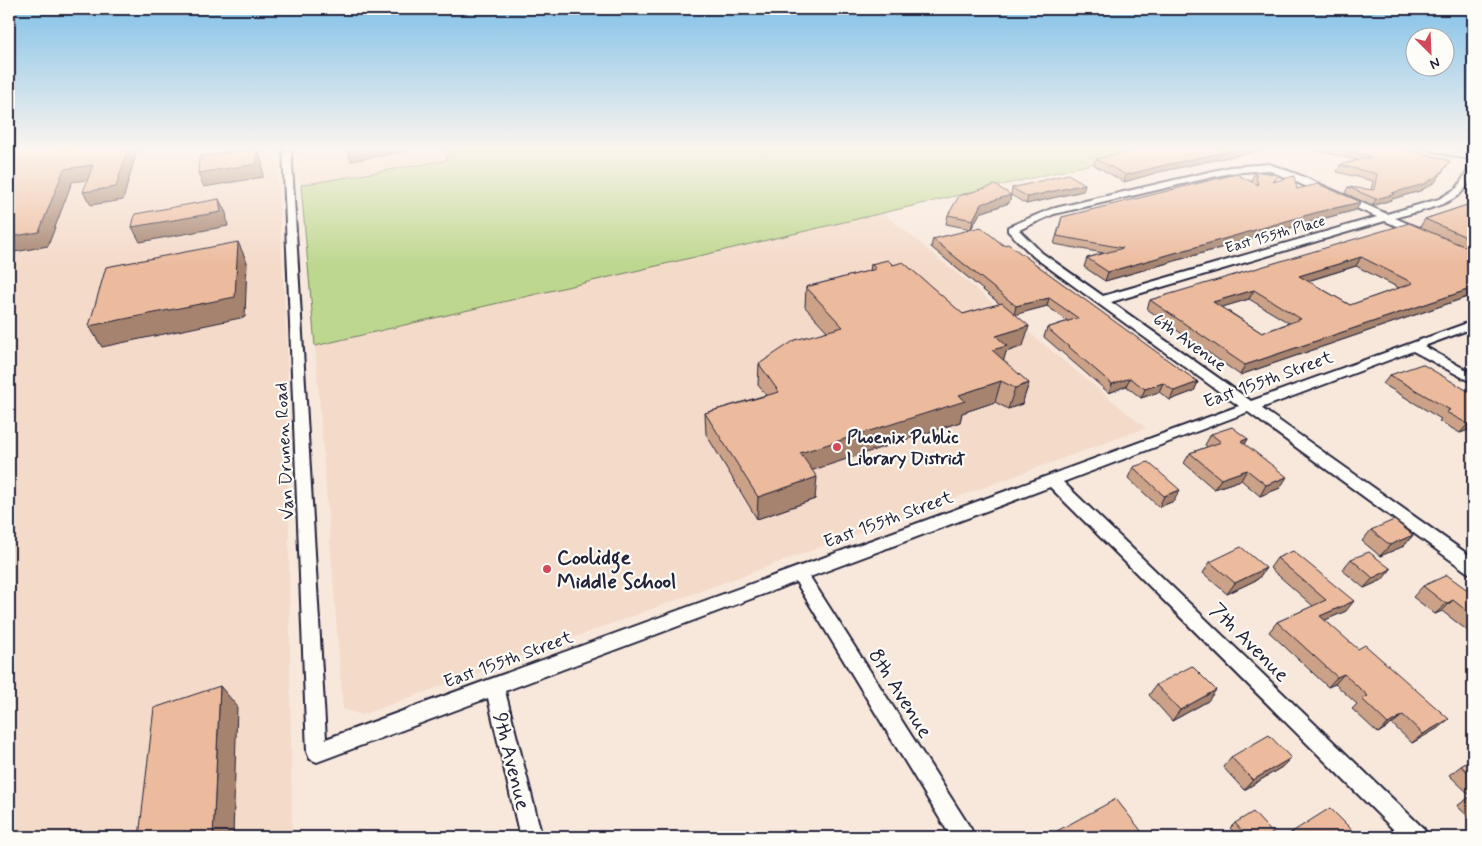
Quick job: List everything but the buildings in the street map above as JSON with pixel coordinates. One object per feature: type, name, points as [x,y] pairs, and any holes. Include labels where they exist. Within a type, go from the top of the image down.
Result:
[{"type":"street","name":"Van Drunen Road","points":[[289,187],[317,752]]},
{"type":"street","points":[[1012,228],[1061,210],[1156,187]]},
{"type":"street","points":[[1320,187],[1429,237]]},
{"type":"street","name":"East 155th Place","points":[[1100,301],[1442,201],[1462,187]]},
{"type":"street","name":"6th Avenue","points":[[1012,228],[1038,255],[1100,301],[1473,567]]},
{"type":"street","name":"East 155th Street","points":[[317,752],[1473,324]]},
{"type":"street","points":[[1414,346],[1473,379]]},
{"type":"street","name":"7th Avenue","points":[[1052,480],[1416,837]]},
{"type":"street","name":"8th Avenue","points":[[799,573],[963,837]]},
{"type":"street","name":"9th Avenue","points":[[494,685],[531,837]]},
{"type":"shaded area","points":[[9,187],[278,187],[287,346],[292,837],[9,837]]},
{"type":"shaded area","name":"Coolidge Middle School","points":[[883,213],[1146,428],[362,715],[343,709],[315,346]]},
{"type":"green space","points":[[301,187],[992,187],[315,346]]},
{"type":"place","name":"Phoenix Public Library District","points":[[837,447]]},
{"type":"place","name":"Coolidge Middle School","points":[[547,569]]}]
